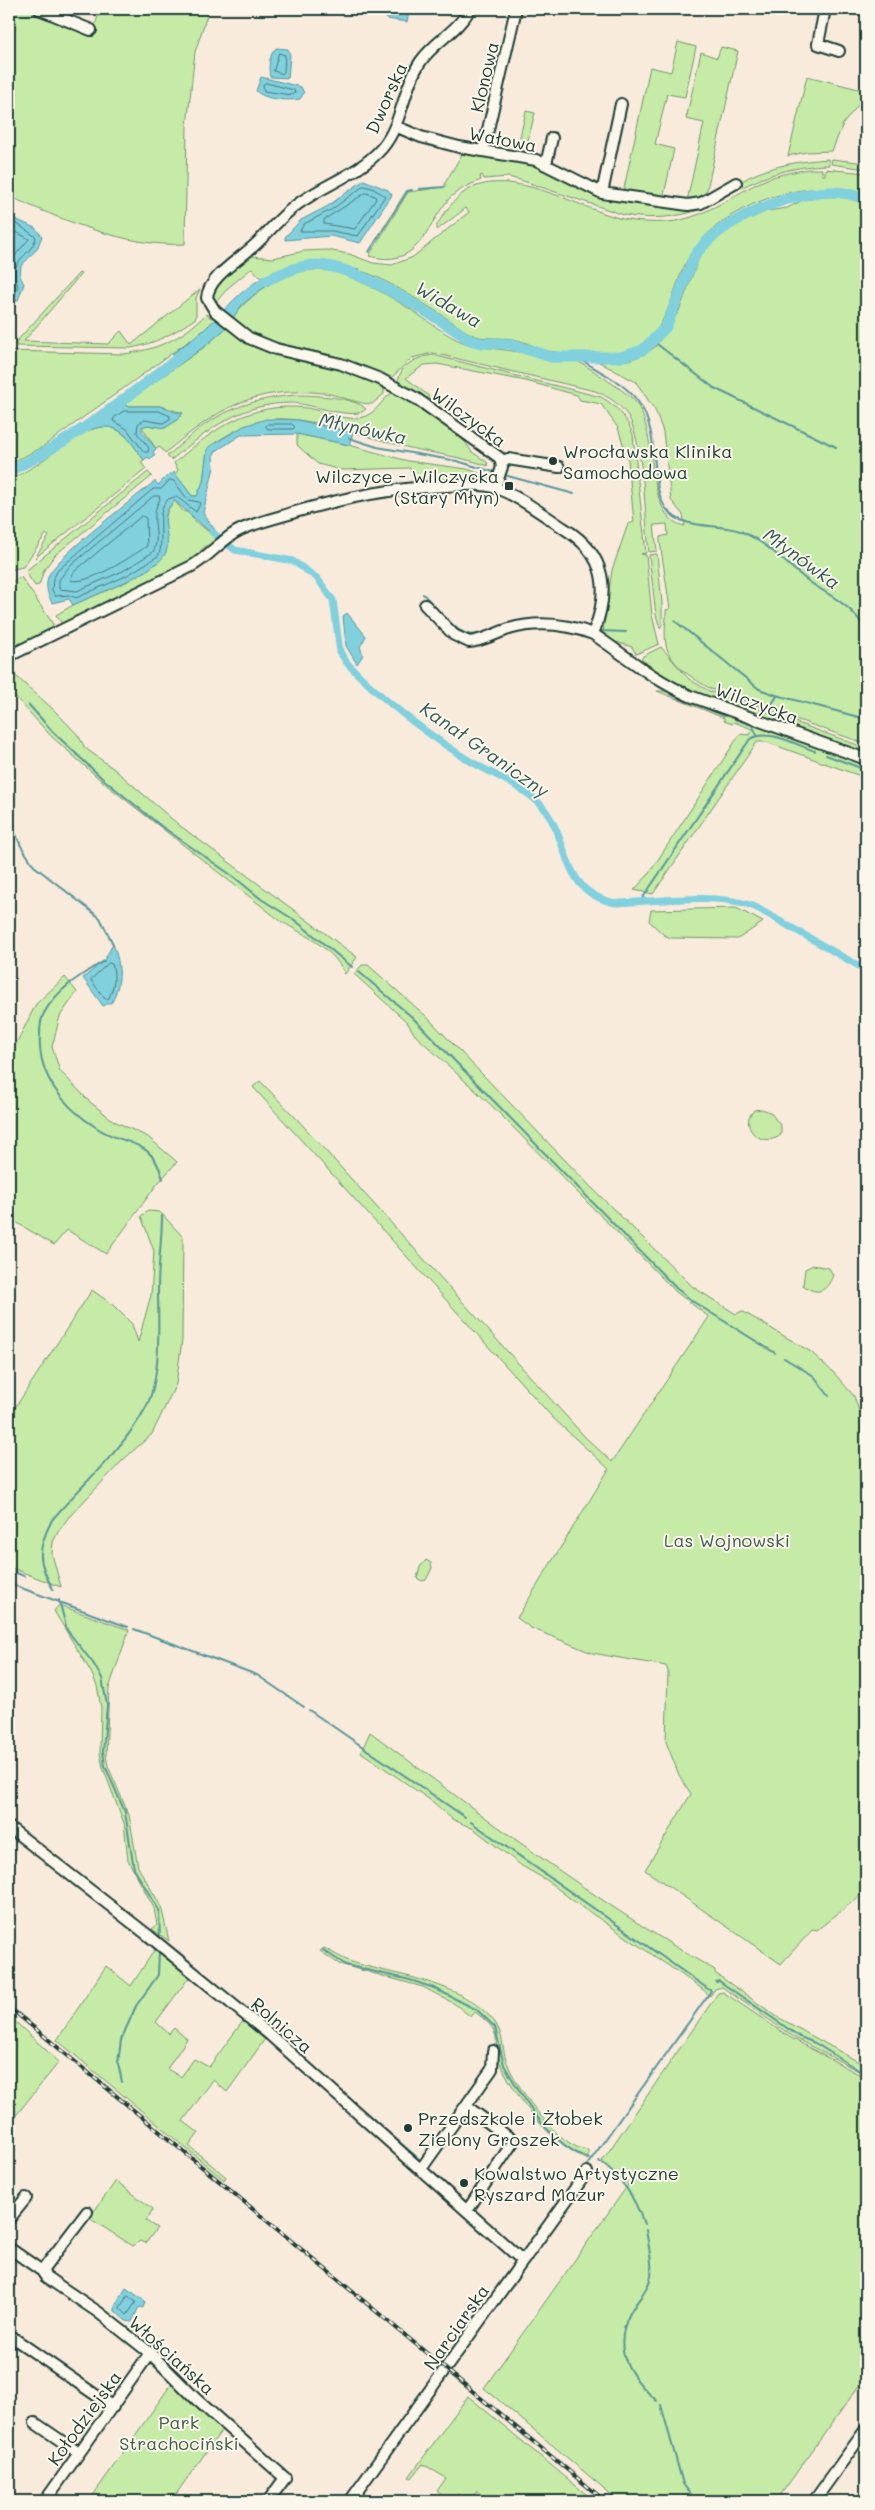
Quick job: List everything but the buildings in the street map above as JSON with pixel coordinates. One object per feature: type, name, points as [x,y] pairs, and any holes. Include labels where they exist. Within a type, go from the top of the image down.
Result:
[{"type":"street","points":[[39,9],[91,30]]},
{"type":"street","name":"Dworska","points":[[215,311],[207,298],[211,284],[249,252],[275,225],[305,199],[374,156],[387,141],[395,126],[420,63],[462,20],[470,9]]},
{"type":"street","name":"Klonowa","points":[[483,152],[516,9]]},
{"type":"street","points":[[825,9],[818,44],[838,51]]},
{"type":"street","points":[[602,193],[621,104]]},
{"type":"street","name":"Wałowa","points":[[395,126],[421,137],[483,152],[536,160],[602,193],[688,205],[701,204],[736,183]]},
{"type":"street","points":[[546,164],[552,138]]},
{"type":"street","name":"Wilczycka","points":[[215,311],[232,326],[262,344],[341,364],[392,385],[472,437],[502,464],[497,484]]},
{"type":"street","points":[[502,464],[508,459],[559,467]]},
{"type":"street","points":[[9,656],[192,566],[227,538],[254,525],[366,493],[436,486],[497,484],[572,532],[594,556],[600,566],[604,588],[593,634]]},
{"type":"street","name":"Wilczycka","points":[[425,605],[454,635],[469,642],[535,624],[560,625],[593,634],[645,672],[676,689],[866,759]]},
{"type":"street","name":"Rolnicza","points":[[9,1827],[226,1998],[523,2261]]},
{"type":"street","points":[[421,2169],[492,2069],[493,2051]]},
{"type":"street","points":[[466,2106],[513,2142],[467,2211]]},
{"type":"street","name":"Narciarska","points":[[350,2501],[587,2172]]},
{"type":"street","points":[[9,2220],[26,2198]]},
{"type":"street","points":[[42,2271],[87,2212]]},
{"type":"street","name":"Włościańska","points":[[9,2248],[42,2271],[46,2277],[98,2312],[150,2354],[196,2399],[218,2416],[285,2478],[268,2501]]},
{"type":"street","points":[[9,2334],[113,2407]]},
{"type":"street","name":"Kołodziejska","points":[[45,2501],[150,2354]]},
{"type":"street","points":[[35,2423],[79,2453]]},
{"type":"street","points":[[814,2501],[866,2429]]},
{"type":"green space","points":[[9,9],[28,9],[53,19],[94,27],[101,9],[209,9],[195,52],[187,126],[185,244],[163,244],[118,237],[50,214],[9,196]]},
{"type":"green space","points":[[678,42],[696,47],[685,97],[667,94],[655,144],[674,149],[664,195],[655,199],[623,193],[650,67],[671,72]]},
{"type":"green space","points":[[721,47],[738,51],[706,194],[704,198],[687,201],[704,123],[686,119],[701,52],[717,58]]},
{"type":"green space","points":[[807,76],[866,91],[866,95],[843,124],[832,151],[806,152],[788,156]]},
{"type":"green space","points":[[526,111],[535,113],[524,156],[516,154]]},
{"type":"green space","points":[[464,151],[528,162],[637,202],[659,207],[680,208],[700,206],[702,209],[663,217],[634,217],[520,180],[508,177],[484,179],[482,175],[480,176],[481,180],[459,191],[448,200],[425,235],[409,252],[398,257],[385,259],[369,256],[408,192],[445,187],[445,183]]},
{"type":"green space","points":[[828,159],[829,165],[794,169],[764,178],[734,191],[704,208],[703,205],[743,180],[768,169],[788,164]]},
{"type":"green space","points":[[832,159],[866,163],[866,169],[831,164]]},
{"type":"green space","points":[[809,169],[822,169],[822,175],[825,175],[825,169],[866,173],[866,194],[843,189],[819,188],[793,192],[768,198],[722,222],[703,238],[689,257],[660,325],[641,346],[627,352],[576,354],[555,352],[543,350],[517,340],[476,336],[413,297],[376,277],[367,273],[351,271],[319,262],[296,264],[261,278],[252,268],[229,287],[216,302],[217,309],[212,296],[218,282],[252,256],[273,258],[304,251],[327,250],[349,254],[373,263],[392,265],[413,257],[469,212],[466,208],[437,230],[437,225],[455,200],[463,193],[480,185],[499,183],[519,185],[540,190],[619,218],[643,222],[668,222],[692,217],[704,212],[770,178]]},
{"type":"green space","points":[[838,195],[866,204],[866,744],[711,689],[684,671],[672,659],[665,641],[666,610],[670,609],[660,542],[660,537],[668,535],[667,524],[654,525],[657,551],[649,552],[641,462],[633,428],[628,416],[609,398],[595,391],[433,353],[412,358],[390,379],[344,359],[270,341],[243,328],[231,319],[259,291],[282,278],[294,273],[307,271],[330,271],[354,279],[379,291],[465,343],[525,353],[543,359],[577,361],[631,397],[641,411],[647,429],[657,489],[662,506],[671,519],[685,526],[683,515],[671,500],[663,432],[656,412],[636,382],[599,362],[629,360],[643,355],[655,347],[679,311],[699,258],[710,242],[723,231],[767,211],[787,208],[803,200]]},
{"type":"green space","points":[[79,273],[81,274],[24,341],[108,344],[121,331],[131,345],[200,289],[196,298],[196,318],[165,337],[131,348],[16,346],[16,342]]},
{"type":"green space","points":[[206,314],[211,318],[217,317],[204,330],[41,448],[9,464],[9,351],[123,354],[147,350],[178,337]]},
{"type":"green space","points":[[227,327],[242,338],[381,383],[384,388],[384,394],[372,404],[360,403],[324,393],[276,393],[256,397],[237,404],[202,424],[165,453],[160,447],[156,449],[142,427],[147,425],[165,428],[177,420],[183,413],[160,406],[126,406],[128,401],[207,345]]},
{"type":"green space","points":[[433,355],[601,397],[621,413],[633,435],[646,553],[641,554],[646,555],[652,615],[659,644],[636,654],[632,647],[610,640],[603,632],[612,570],[628,524],[634,522],[628,460],[618,428],[601,404],[580,400],[577,395],[526,381],[437,364],[424,365],[406,378],[429,396],[426,400],[398,383],[402,371],[410,363]]},
{"type":"green space","points":[[395,392],[451,430],[465,442],[472,452],[487,462],[488,466],[307,421],[276,419],[249,425],[210,446],[207,450],[203,482],[197,496],[192,496],[175,474],[178,470],[174,463],[219,429],[250,413],[287,407],[307,408],[339,417],[359,418],[371,413],[387,397]]},
{"type":"green space","points":[[297,395],[344,399],[361,405],[366,409],[352,414],[300,404],[273,404],[241,413],[213,428],[171,460],[167,456],[200,428],[222,414],[264,400]]},
{"type":"green space","points":[[103,426],[117,430],[132,443],[144,460],[141,462],[146,469],[35,558],[49,536],[46,534],[23,567],[9,570],[9,479],[33,467],[78,436]]},
{"type":"green space","points":[[297,434],[349,445],[408,461],[467,469],[492,478],[484,481],[414,483],[410,468],[341,470],[318,464],[297,445]]},
{"type":"green space","points":[[148,472],[152,476],[55,555],[44,570],[39,585],[35,586],[27,574],[28,569]]},
{"type":"green space","points":[[175,501],[183,511],[189,513],[195,521],[218,539],[210,546],[207,545],[201,550],[199,558],[63,625],[56,615],[73,605],[128,581],[166,551],[165,524],[167,512]]},
{"type":"green space","points":[[657,554],[662,603],[662,625],[660,628],[656,615],[649,555]]},
{"type":"green space","points":[[21,577],[53,624],[52,631],[9,652],[9,583]]},
{"type":"green space","points":[[661,647],[689,679],[709,691],[866,748],[866,755],[726,706],[672,681],[646,666],[646,662],[642,664],[643,656]]},
{"type":"green space","points":[[9,670],[54,710],[78,735],[85,748],[114,769],[179,825],[357,957],[345,974],[334,957],[326,950],[282,922],[104,783],[51,736],[9,690]]},
{"type":"green space","points":[[657,691],[668,691],[866,764],[866,778],[766,742],[757,742],[653,894],[634,890],[648,875],[740,734],[749,735],[752,729],[734,722],[732,724],[724,721],[724,718]]},
{"type":"green space","points":[[736,908],[763,922],[738,939],[671,938],[664,935],[649,921],[651,910]]},
{"type":"green space","name":"Las Wojnowski","points":[[362,965],[368,965],[427,1017],[590,1186],[693,1287],[736,1314],[742,1311],[811,1352],[834,1373],[854,1396],[866,1431],[866,1891],[817,1930],[813,1929],[781,1964],[645,1870],[691,1794],[679,1775],[666,1742],[668,1671],[666,1666],[592,1653],[531,1628],[517,1618],[609,1469],[554,1419],[253,1087],[260,1081],[296,1118],[585,1437],[612,1462],[709,1317],[676,1292],[491,1105],[415,1035],[407,1022],[354,974]]},
{"type":"green space","points":[[65,977],[77,992],[60,1016],[52,1047],[60,1071],[90,1102],[114,1121],[148,1137],[177,1162],[158,1183],[106,1254],[67,1230],[54,1245],[9,1218],[9,1058],[36,1004]]},
{"type":"green space","points":[[762,1109],[770,1112],[781,1126],[781,1135],[770,1140],[764,1139],[758,1137],[750,1129],[749,1117],[754,1110]]},
{"type":"green space","points":[[148,1211],[160,1212],[183,1237],[182,1340],[176,1384],[152,1434],[124,1459],[68,1518],[58,1532],[53,1542],[52,1554],[61,1587],[9,1567],[9,1417],[92,1290],[113,1305],[132,1324],[138,1342],[151,1295],[154,1251],[141,1216]]},
{"type":"green space","points":[[813,1265],[829,1268],[833,1275],[825,1289],[817,1291],[803,1285],[805,1269]]},
{"type":"green space","points":[[426,1560],[431,1563],[432,1568],[426,1580],[422,1581],[417,1578],[420,1567]]},
{"type":"green space","points":[[59,1605],[129,1630],[109,1688],[106,1755],[108,1766],[129,1815],[138,1867],[161,1906],[169,1941],[152,1929],[157,1925],[154,1908],[128,1860],[124,1823],[103,1768],[100,1753],[101,1707],[97,1686],[91,1672],[54,1611]]},
{"type":"green space","points":[[370,1732],[496,1826],[582,1886],[715,1970],[715,1973],[776,2016],[866,2066],[866,2075],[795,2038],[722,1987],[715,1989],[710,1996],[572,1900],[548,1881],[522,1866],[474,1829],[452,1819],[433,1802],[361,1752]]},
{"type":"green space","points":[[324,1948],[351,1962],[429,1982],[464,1997],[480,2008],[497,2026],[509,2067],[531,2104],[542,2118],[565,2140],[577,2147],[588,2150],[588,2160],[549,2133],[518,2095],[498,2058],[495,2033],[485,2020],[475,2012],[471,2017],[455,2004],[423,1987],[339,1964],[320,1951]]},
{"type":"green space","points":[[155,1949],[190,1976],[156,2022],[169,2034],[174,2028],[187,2039],[167,2069],[181,2077],[194,2059],[209,2067],[243,2021],[265,2039],[227,2092],[213,2080],[183,2121],[199,2133],[189,2146],[226,2177],[224,2180],[57,2040],[106,1966],[131,1986]]},
{"type":"green space","points":[[723,1992],[791,2038],[866,2078],[866,2376],[776,2501],[619,2501],[484,2388],[628,2185],[602,2161],[718,1993]]},
{"type":"green space","points":[[9,2016],[59,2062],[9,2124]]},
{"type":"green space","points":[[116,2181],[153,2209],[146,2221],[157,2228],[146,2243],[140,2241],[133,2246],[89,2218]]},
{"type":"green space","name":"Park Strachociński","points":[[172,2383],[224,2427],[171,2501],[89,2501]]},
{"type":"green space","points":[[468,2396],[593,2500],[477,2501],[481,2494],[477,2491],[469,2501],[458,2494],[452,2501],[449,2501],[437,2491],[446,2478],[423,2464],[412,2478],[409,2477]]},
{"type":"water","points":[[385,9],[406,9],[409,12],[407,22],[387,19]]},
{"type":"water","points":[[276,48],[288,49],[290,55],[288,78],[270,77],[270,61]]},
{"type":"water","points":[[261,77],[301,87],[304,93],[300,99],[295,100],[283,100],[265,96],[256,91]]},
{"type":"water","points":[[364,180],[388,190],[392,195],[360,243],[331,236],[285,240],[285,237],[301,220],[328,206]]},
{"type":"water","points":[[9,216],[35,228],[42,236],[37,249],[21,266],[20,276],[24,284],[18,300],[9,305]]},
{"type":"water","points":[[274,272],[280,278],[259,291],[241,306],[227,327],[207,345],[180,364],[172,354],[202,331],[245,290],[263,277]]},
{"type":"water","points":[[128,401],[126,406],[160,406],[183,413],[177,420],[165,428],[147,425],[142,427],[142,431],[156,449],[153,452],[155,455],[150,459],[148,457],[144,460],[128,438],[116,429],[100,427],[89,430]]},
{"type":"water","points":[[266,419],[298,420],[353,433],[349,445],[297,434],[241,435],[216,451],[213,456],[214,467],[203,513],[220,537],[218,539],[175,501],[166,513],[166,552],[152,567],[139,575],[73,605],[69,599],[52,603],[47,591],[48,577],[64,556],[96,528],[155,481],[158,485],[170,473],[172,475],[174,472],[192,496],[197,496],[203,482],[207,450],[210,446],[244,426]]},
{"type":"water","points":[[347,613],[366,636],[360,647],[363,655],[357,664],[346,646],[343,616]]},
{"type":"water","points":[[113,944],[119,966],[118,987],[112,1002],[103,1006],[83,978],[104,961]]},
{"type":"water","points":[[126,2288],[145,2301],[143,2308],[139,2307],[132,2322],[126,2321],[115,2311],[115,2306]]},
{"type":"waterway","points":[[419,189],[444,187]]},
{"type":"waterway","points":[[369,252],[407,191],[412,190]]},
{"type":"waterway","name":"Widawa","points":[[265,281],[290,270],[303,267],[316,265],[333,267],[374,282],[437,318],[470,340],[481,343],[510,344],[551,357],[621,357],[643,350],[666,327],[694,257],[705,243],[737,220],[795,197],[832,192],[866,199]]},
{"type":"waterway","points":[[355,275],[358,269]]},
{"type":"waterway","points":[[653,341],[714,388],[836,447]]},
{"type":"waterway","name":"Widawa","points":[[9,471],[56,446],[79,431],[188,351]]},
{"type":"waterway","name":"Młynówka","points":[[578,358],[619,383],[639,403],[646,416],[650,431],[658,489],[668,511],[675,517],[692,524],[740,531],[759,541],[807,580],[843,604],[866,628]]},
{"type":"waterway","name":"Kanał Graniczny","points":[[108,410],[116,411]]},
{"type":"waterway","name":"Młynówka","points":[[349,438],[377,447],[457,461],[497,473]]},
{"type":"waterway","name":"Młynówka","points":[[504,475],[574,494]]},
{"type":"waterway","name":"Kanał Graniczny","points":[[212,532],[235,550],[293,561],[317,578],[333,600],[340,652],[347,663],[388,702],[418,726],[465,758],[514,785],[539,803],[550,817],[575,876],[584,888],[597,897],[616,903],[688,899],[726,900],[743,903],[757,908],[866,970]]},
{"type":"waterway","points":[[423,594],[448,621],[463,632],[477,634],[515,623]]},
{"type":"waterway","points":[[542,620],[557,621]]},
{"type":"waterway","points":[[675,621],[759,689],[866,719]]},
{"type":"waterway","points":[[581,625],[591,627]]},
{"type":"waterway","points":[[600,631],[626,632]]},
{"type":"waterway","points":[[670,694],[725,716]]},
{"type":"waterway","points":[[772,704],[777,696]]},
{"type":"waterway","points":[[29,705],[53,732],[103,779],[161,826],[234,877],[261,899],[296,921],[352,967]]},
{"type":"waterway","points":[[735,719],[752,725],[757,735]]},
{"type":"waterway","points":[[640,902],[750,739],[757,736],[774,736],[815,751]]},
{"type":"waterway","points":[[826,755],[866,770]]},
{"type":"waterway","points":[[9,819],[21,846],[34,866],[100,918],[113,944]]},
{"type":"waterway","points":[[104,961],[63,989],[44,1013],[40,1032],[40,1050],[43,1064],[55,1089],[74,1110],[85,1120],[107,1134],[136,1144],[144,1149],[158,1165],[163,1179]]},
{"type":"waterway","points":[[359,972],[412,1017],[676,1288],[692,1301],[775,1353]]},
{"type":"waterway","points":[[53,1589],[44,1570],[41,1555],[44,1539],[52,1520],[125,1439],[145,1409],[150,1397],[157,1367],[158,1280],[162,1216]]},
{"type":"waterway","points":[[784,1358],[814,1376],[829,1396]]},
{"type":"waterway","points":[[9,1570],[24,1576]]},
{"type":"waterway","points":[[13,1585],[128,1627]]},
{"type":"waterway","points":[[59,1600],[67,1630],[93,1663],[102,1678],[107,1705],[103,1752],[105,1766],[125,1812],[134,1869],[159,1910],[160,1941]]},
{"type":"waterway","points":[[134,1629],[257,1675],[304,1707]]},
{"type":"waterway","points":[[309,1710],[465,1817]]},
{"type":"waterway","points":[[471,1822],[711,1991],[585,2168]]},
{"type":"waterway","points":[[122,2082],[118,2063],[121,2040],[136,2006],[158,1975],[159,1950]]},
{"type":"waterway","points":[[323,1950],[346,1965],[410,1980],[434,1988],[477,2010],[495,2027],[504,2065],[540,2121],[563,2144],[576,2153],[591,2159]]},
{"type":"waterway","points":[[716,1982],[719,1981],[800,2037],[815,2043],[860,2071],[866,2072]]},
{"type":"waterway","points":[[206,1989],[264,2038]]},
{"type":"waterway","points":[[279,2050],[287,2057]]},
{"type":"waterway","points":[[309,2063],[420,2160]]},
{"type":"waterway","points":[[599,2161],[615,2174],[627,2189],[644,2224]]},
{"type":"waterway","points":[[428,2168],[467,2203]]},
{"type":"waterway","points":[[646,2230],[651,2259],[651,2276],[630,2313],[622,2339],[626,2362],[639,2382],[657,2401]]},
{"type":"waterway","points":[[661,2405],[683,2484],[696,2501]]},
{"type":"railway","points":[[9,2007],[605,2501]]},
{"type":"place","name":"Wrocławska Klinika Samochodowa","points":[[553,461]]},
{"type":"place","name":"Wilczyce - Wilczycka (Stary Młyn)","points":[[509,486]]},
{"type":"place","name":"Przedszkole i Żłobek Zielony Groszek","points":[[408,2128]]},
{"type":"place","name":"Kowalstwo Artystyczne Ryszard Mazur","points":[[464,2183]]}]
